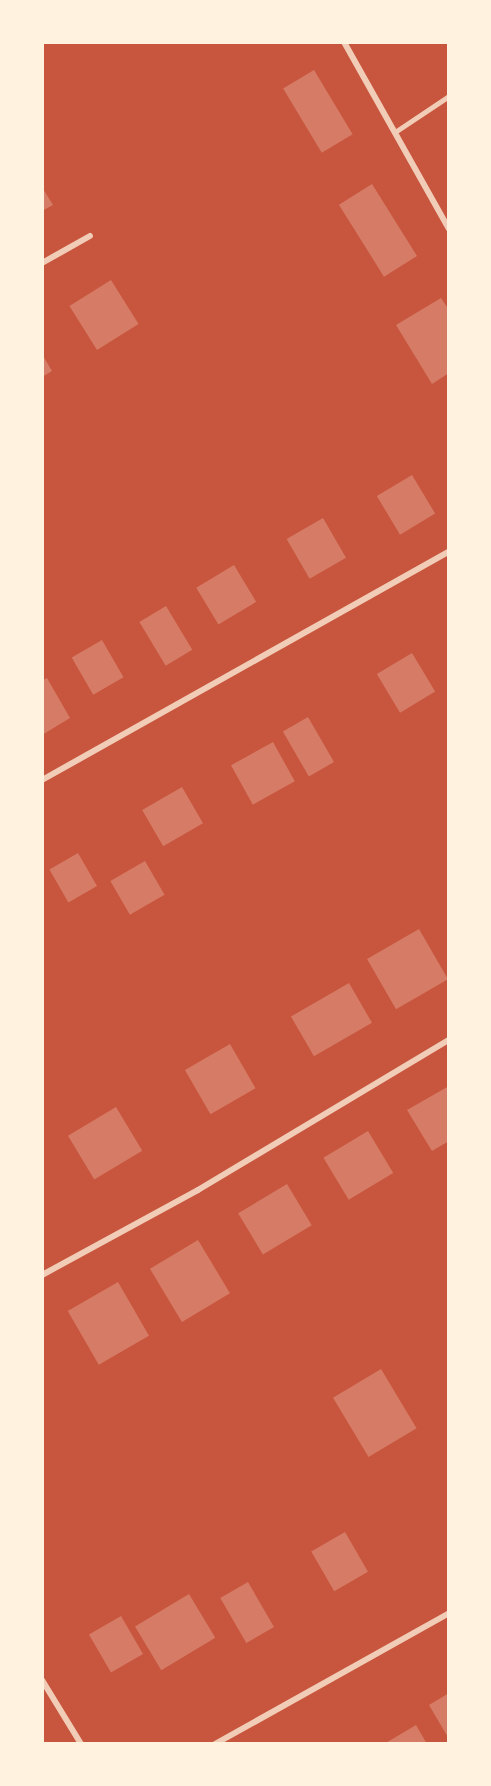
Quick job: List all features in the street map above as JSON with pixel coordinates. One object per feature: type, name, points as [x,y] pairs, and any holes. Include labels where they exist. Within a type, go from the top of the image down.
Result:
[{"type":"street","points":[[344,42],[449,229]]},
{"type":"street","points":[[42,263],[90,236]]},
{"type":"street","points":[[42,780],[449,552]]},
{"type":"street","points":[[42,1275],[198,1190],[449,1040]]},
{"type":"street","points":[[215,1744],[449,1613]]},
{"type":"street","points":[[42,1680],[81,1744]]},
{"type":"lane","points":[[395,132],[449,96]]},
{"type":"building","points":[[314,70],[353,134],[322,153],[283,89]]},
{"type":"building","points":[[372,184],[417,256],[384,277],[339,205]]},
{"type":"building","points":[[42,187],[53,205],[42,211]]},
{"type":"building","points":[[111,280],[139,324],[97,350],[69,306]]},
{"type":"building","points":[[441,298],[449,310],[449,373],[432,384],[396,325]]},
{"type":"building","points":[[42,354],[52,371],[42,377]]},
{"type":"building","points":[[412,475],[435,514],[400,535],[377,496]]},
{"type":"building","points":[[323,518],[346,558],[310,579],[287,539]]},
{"type":"building","points":[[234,565],[256,602],[218,625],[196,588]]},
{"type":"building","points":[[166,606],[192,650],[166,666],[139,622]]},
{"type":"building","points":[[102,640],[124,677],[93,695],[72,658]]},
{"type":"building","points":[[412,653],[435,692],[400,713],[377,674]]},
{"type":"building","points":[[47,678],[70,718],[42,735],[42,681]]},
{"type":"building","points":[[308,717],[334,762],[309,777],[283,732]]},
{"type":"building","points":[[273,742],[295,781],[253,805],[231,765]]},
{"type":"building","points":[[182,787],[203,823],[163,846],[142,810]]},
{"type":"building","points":[[78,853],[97,886],[68,902],[49,870]]},
{"type":"building","points":[[145,861],[164,895],[130,915],[110,881]]},
{"type":"building","points":[[419,929],[448,979],[396,1009],[367,959]]},
{"type":"building","points":[[349,983],[372,1023],[314,1056],[291,1016]]},
{"type":"building","points":[[230,1044],[256,1088],[210,1114],[185,1070]]},
{"type":"building","points":[[449,1086],[449,1141],[432,1151],[407,1110]]},
{"type":"building","points":[[116,1107],[142,1151],[94,1180],[68,1136]]},
{"type":"building","points":[[368,1131],[393,1173],[349,1200],[323,1158]]},
{"type":"building","points":[[287,1184],[312,1225],[263,1255],[238,1213]]},
{"type":"building","points":[[198,1240],[230,1293],[182,1322],[150,1269]]},
{"type":"building","points":[[118,1282],[149,1336],[99,1365],[68,1311]]},
{"type":"building","points":[[381,1369],[417,1428],[369,1457],[333,1398]]},
{"type":"building","points":[[345,1532],[368,1572],[334,1591],[311,1552]]},
{"type":"building","points":[[248,1582],[274,1627],[246,1643],[220,1598]]},
{"type":"building","points":[[189,1594],[215,1638],[161,1670],[135,1626]]},
{"type":"building","points":[[121,1616],[143,1654],[111,1673],[89,1634]]},
{"type":"building","points":[[449,1693],[449,1739],[429,1705]]},
{"type":"building","points":[[416,1725],[427,1744],[384,1744]]}]
